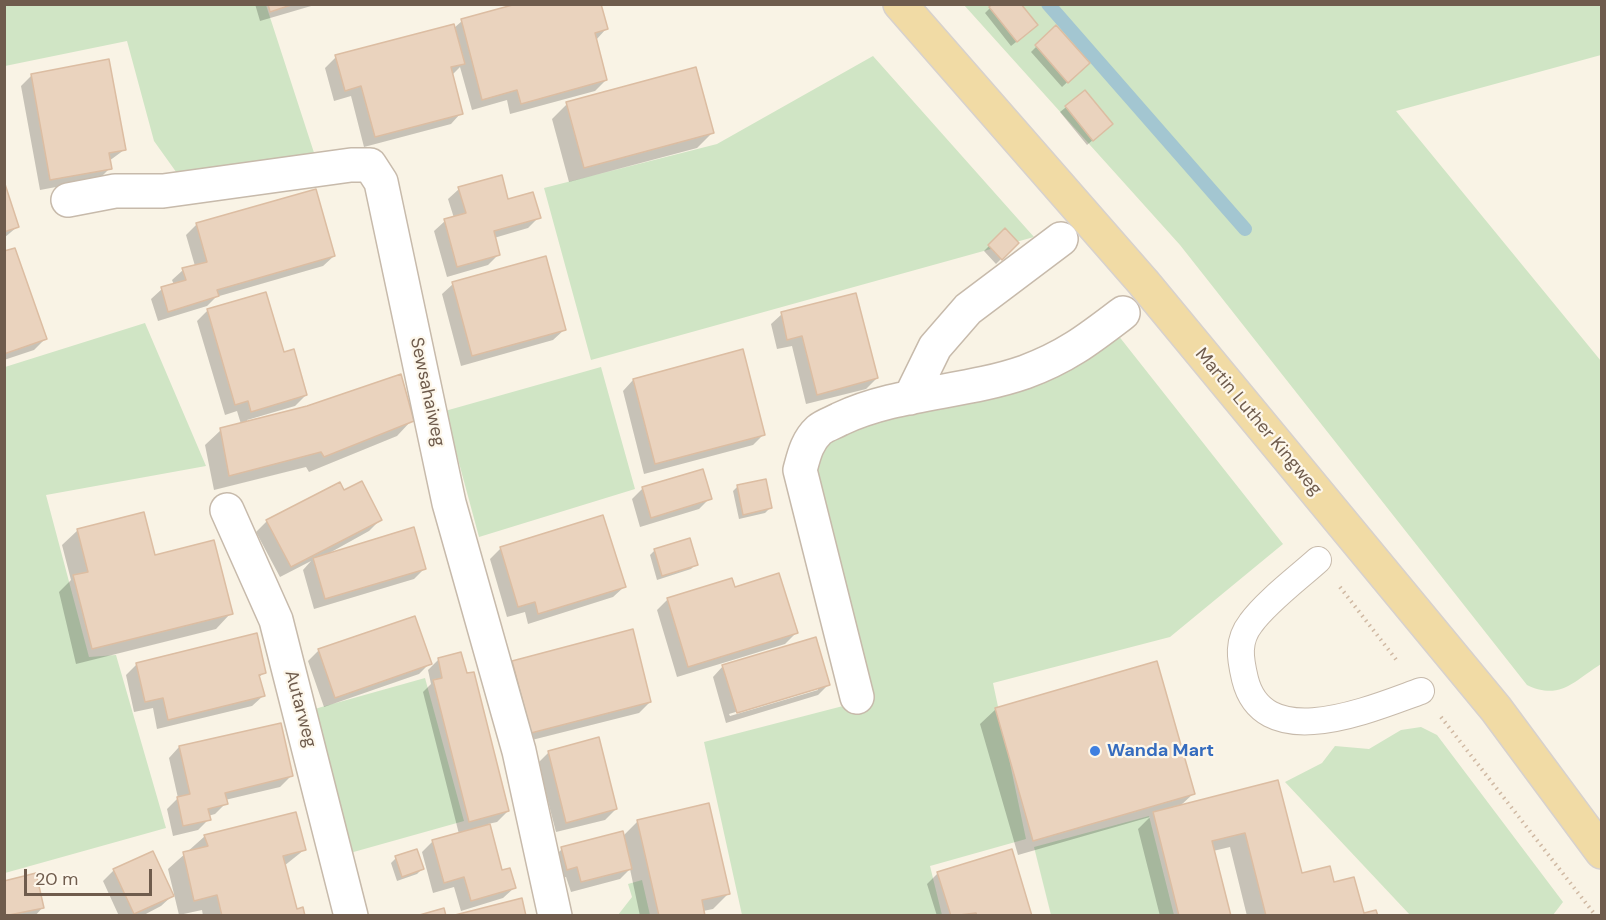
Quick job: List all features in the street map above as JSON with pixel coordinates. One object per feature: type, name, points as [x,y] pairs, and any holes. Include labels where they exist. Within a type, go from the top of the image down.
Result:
[{"type":"main road","name":"Martin Luther Kingweg","points":[[900,4],[1150,291],[1496,709],[1602,852]]},
{"type":"street","name":"Sewsahaiweg","points":[[68,200],[115,191],[162,191],[351,165],[370,165],[381,182],[449,503],[519,751],[555,915]]},
{"type":"street","points":[[910,398],[935,347],[968,309],[1060,239]]},
{"type":"street","points":[[857,697],[800,470],[807,446],[820,429],[849,415],[910,398],[976,386],[1025,372],[1072,352],[1123,313]]},
{"type":"street","name":"Autarweg","points":[[227,510],[276,620],[351,915]]},
{"type":"lane","points":[[1318,560],[1250,623],[1239,653],[1248,690],[1270,715],[1303,724],[1358,713],[1421,691]]},
{"type":"path","points":[[1318,560],[1596,915]]},
{"type":"green space","points":[[4,5],[266,5],[318,165],[184,183],[154,141],[127,41],[5,66]]},
{"type":"green space","points":[[964,5],[1601,5],[1601,55],[1396,111],[1601,361],[1601,664],[1558,690],[1549,691],[1527,685],[1180,245]]},
{"type":"green space","points":[[873,56],[1034,237],[591,360],[544,188],[717,144]]},
{"type":"green space","points":[[145,323],[206,466],[46,495],[89,657],[116,655],[166,828],[5,873],[5,367]]},
{"type":"green space","points":[[1114,330],[1283,544],[1170,637],[993,683],[1026,839],[930,866],[942,915],[742,915],[704,742],[870,699],[809,482],[819,444]]},
{"type":"green space","points":[[601,367],[635,489],[479,537],[445,411]]},
{"type":"green space","points":[[425,678],[464,821],[350,853],[311,710]]},
{"type":"green space","points":[[1421,727],[1437,735],[1563,902],[1553,915],[1410,915],[1285,782],[1322,763],[1335,746],[1369,749],[1401,730]]},
{"type":"green space","points":[[1149,816],[1174,915],[1051,915],[1034,847]]},
{"type":"green space","points":[[642,880],[650,915],[618,915],[632,897],[628,884]]},
{"type":"building","points":[[268,4],[294,4],[270,12]]},
{"type":"building","points":[[516,4],[601,4],[608,29],[595,33],[607,80],[521,104],[517,90],[482,100],[461,19]]},
{"type":"building","points":[[992,4],[1021,4],[1038,25],[1017,42],[989,7]]},
{"type":"building","points":[[454,24],[465,64],[451,67],[463,114],[375,137],[361,86],[345,91],[335,55]]},
{"type":"building","points":[[1056,25],[1090,63],[1068,83],[1035,45]]},
{"type":"building","points":[[109,59],[126,150],[109,153],[112,169],[50,180],[31,74]]},
{"type":"building","points":[[696,67],[714,133],[584,168],[566,102]]},
{"type":"building","points":[[1085,90],[1113,124],[1093,141],[1065,106]]},
{"type":"building","points":[[502,175],[508,199],[533,192],[541,218],[494,231],[500,255],[457,267],[444,219],[466,213],[458,187]]},
{"type":"building","points":[[4,181],[19,227],[4,232]]},
{"type":"building","points":[[316,189],[335,256],[217,290],[219,296],[168,312],[161,287],[186,280],[182,268],[207,262],[196,223]]},
{"type":"building","points":[[1005,228],[1019,243],[1002,260],[988,245]]},
{"type":"building","points":[[15,248],[47,339],[4,354],[4,251]]},
{"type":"building","points":[[546,256],[566,330],[472,356],[452,282]]},
{"type":"building","points":[[266,292],[284,352],[294,349],[307,395],[251,412],[248,401],[235,405],[207,309]]},
{"type":"building","points":[[856,293],[878,378],[817,395],[802,336],[787,340],[781,312]]},
{"type":"building","points":[[743,349],[765,435],[655,464],[633,379]]},
{"type":"building","points":[[401,374],[414,421],[324,457],[321,452],[229,476],[220,428],[307,406]]},
{"type":"building","points":[[703,469],[712,499],[651,518],[642,487]]},
{"type":"building","points":[[766,479],[772,508],[743,515],[737,485]]},
{"type":"building","points":[[362,481],[382,520],[291,567],[266,520],[340,482],[344,490]]},
{"type":"building","points":[[144,512],[155,555],[214,540],[233,614],[92,649],[73,575],[88,572],[77,529]]},
{"type":"building","points":[[603,515],[626,587],[538,614],[535,602],[518,607],[500,547]]},
{"type":"building","points":[[414,527],[426,569],[325,599],[313,558]]},
{"type":"building","points":[[690,538],[698,565],[662,576],[654,549]]},
{"type":"building","points":[[779,573],[798,633],[688,667],[667,598],[732,578],[735,587]]},
{"type":"building","points":[[415,616],[432,664],[335,698],[318,649]]},
{"type":"building","points":[[633,629],[651,702],[531,733],[512,661]]},
{"type":"building","points":[[257,633],[266,673],[259,675],[265,696],[168,720],[163,698],[145,702],[136,663]]},
{"type":"building","points":[[816,637],[830,685],[737,713],[722,665]]},
{"type":"building","points":[[461,652],[467,673],[474,672],[509,811],[469,822],[433,680],[442,678],[438,658]]},
{"type":"building","name":"Wanda Mart","points":[[1157,661],[1195,794],[1033,841],[995,708]]},
{"type":"building","points":[[281,723],[293,776],[225,793],[228,804],[208,809],[211,820],[183,826],[177,797],[190,794],[179,746]]},
{"type":"building","points":[[599,737],[617,809],[566,823],[548,751]]},
{"type":"building","points":[[1278,780],[1302,873],[1330,866],[1334,882],[1354,877],[1364,913],[1376,910],[1378,916],[1266,916],[1245,833],[1212,841],[1231,916],[1179,916],[1153,812]]},
{"type":"building","points":[[709,803],[730,894],[702,900],[705,916],[659,916],[637,820]]},
{"type":"building","points":[[296,812],[306,850],[283,856],[297,909],[303,907],[305,916],[222,916],[217,895],[194,901],[183,852],[208,846],[204,835]]},
{"type":"building","points":[[490,824],[502,870],[510,868],[516,888],[471,901],[464,877],[444,883],[432,840]]},
{"type":"building","points":[[623,831],[632,869],[581,882],[577,867],[567,870],[561,847]]},
{"type":"building","points":[[417,849],[424,869],[402,877],[395,856]]},
{"type":"building","points":[[1012,849],[1032,916],[977,916],[976,913],[951,916],[937,872]]},
{"type":"building","points":[[153,851],[174,896],[134,914],[113,869]]},
{"type":"building","points":[[36,873],[44,908],[4,916],[4,881]]},
{"type":"building","points":[[522,898],[526,916],[455,915]]},
{"type":"building","points":[[444,908],[446,916],[416,916]]},
{"type":"waterway","points":[[1048,4],[1245,229]]},
{"type":"place","name":"Wanda Mart","points":[[1095,751]]}]
